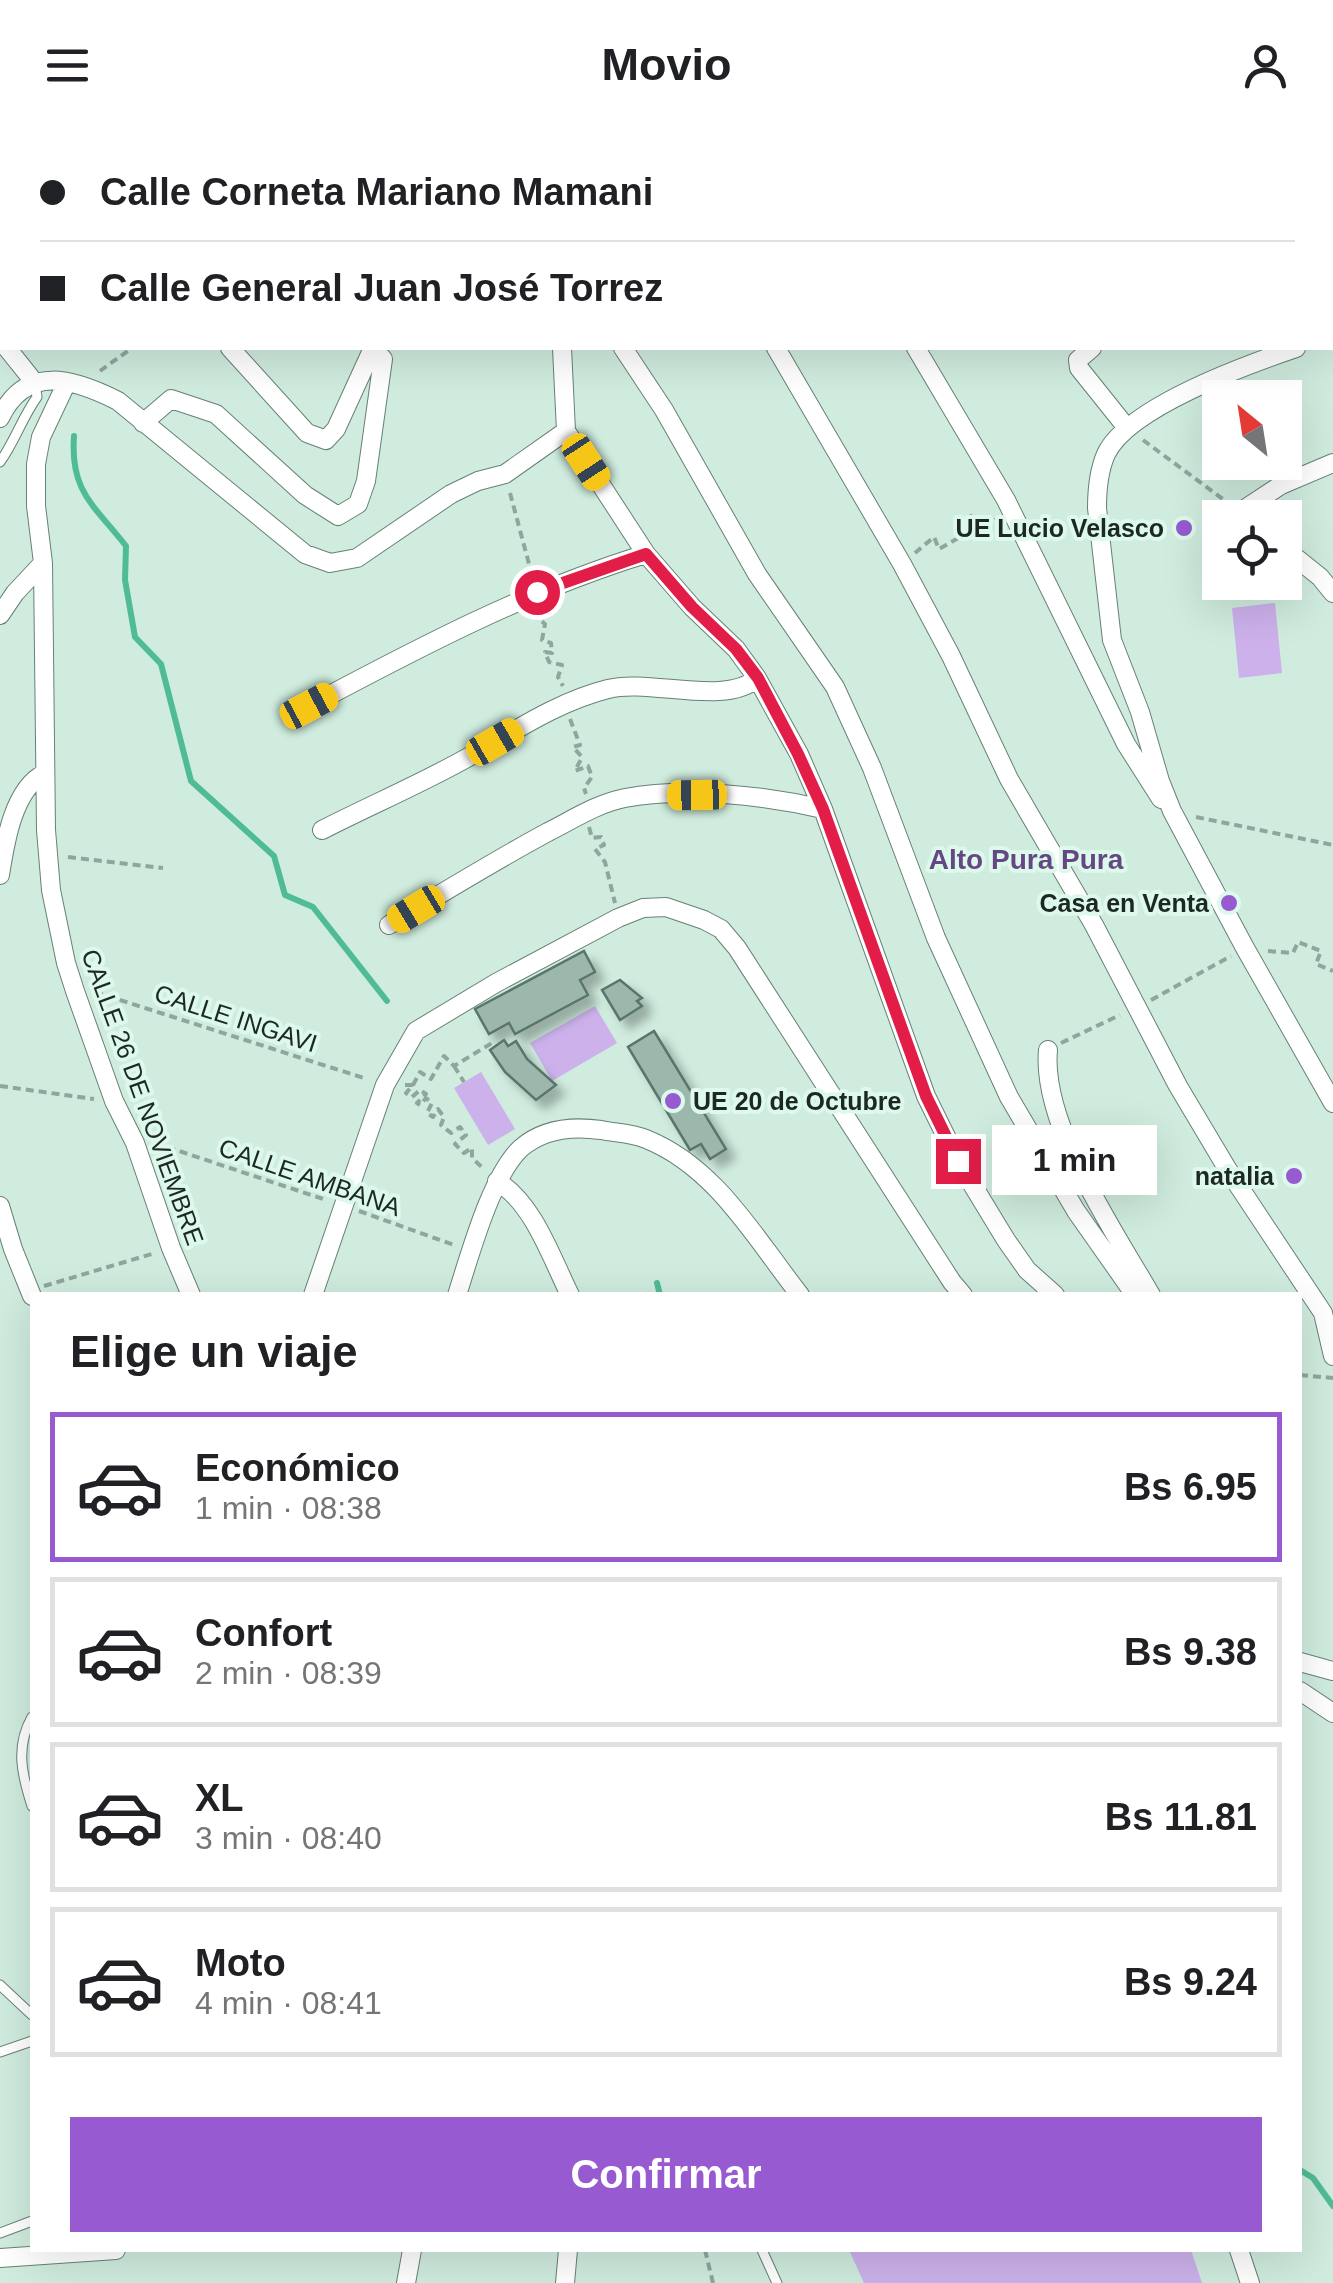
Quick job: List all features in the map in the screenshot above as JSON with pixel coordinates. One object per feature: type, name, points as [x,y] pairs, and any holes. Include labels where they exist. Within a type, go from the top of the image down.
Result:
[{"type":"street","points":[[9,350],[35,382]]},
{"type":"street","points":[[232,350],[307,433],[326,440],[336,430],[372,350]]},
{"type":"street","points":[[143,423],[170,399],[216,414],[304,495],[338,516],[358,504],[366,481],[383,359],[375,350]]},
{"type":"street","points":[[562,350],[566,431],[646,554],[692,607],[736,649],[758,678],[823,809],[926,1096],[958,1161],[1006,1240],[1027,1270],[1052,1292]]},
{"type":"street","points":[[624,350],[682,440],[757,574],[835,687],[872,768],[936,938],[1009,1097],[1076,1211],[1133,1292]]},
{"type":"street","points":[[777,350],[902,564],[1009,779],[1094,925],[1136,1008],[1228,1170],[1322,1314],[1333,1356]]},
{"type":"street","points":[[917,350],[1006,500],[1126,744],[1155,793],[1172,811]]},
{"type":"street","points":[[1090,350],[1078,360],[1079,368],[1127,428]]},
{"type":"street","points":[[1291,350],[1203,385],[1127,428],[1106,454],[1097,491],[1112,640],[1172,811],[1333,1102]]},
{"type":"street","points":[[0,418],[11,397],[35,382],[75,382],[118,401],[305,554],[341,563],[370,550],[451,494],[505,474],[566,431]]},
{"type":"street","name":"CALLE 26 DE NOVIEMBRE","points":[[75,382],[46,424],[36,464],[43,563],[48,855],[58,928],[76,992],[114,1102],[136,1143],[189,1292]]},
{"type":"street","points":[[1261,500],[1281,484],[1333,463]]},
{"type":"street","points":[[309,706],[537,592],[646,554]]},
{"type":"street","points":[[1302,560],[1326,575],[1333,593]]},
{"type":"street","points":[[0,615],[15,592],[43,563]]},
{"type":"street","points":[[322,830],[461,761],[563,703],[613,687],[718,690],[737,688],[758,678]]},
{"type":"street","points":[[0,875],[12,824],[26,790],[34,778],[45,773]]},
{"type":"street","points":[[389,925],[494,861],[592,809],[623,798],[740,796],[786,800],[823,809]]},
{"type":"street","points":[[315,1292],[386,1085],[416,1030],[496,983],[631,913],[643,908],[666,908],[722,929],[737,948],[960,1292]]},
{"type":"street","points":[[1048,1050],[1052,1103],[1083,1174],[1149,1292]]},
{"type":"street","points":[[459,1292],[497,1181],[521,1148],[552,1130],[585,1128],[642,1137],[682,1156],[712,1182],[798,1292]]},
{"type":"street","points":[[497,1181],[524,1206],[568,1292]]},
{"type":"street","points":[[0,1206],[31,1292]]},
{"type":"street","points":[[1302,1663],[1333,1671]]},
{"type":"street","points":[[1302,1692],[1333,1713]]},
{"type":"street","points":[[0,2258],[87,2252]]},
{"type":"street","points":[[406,2283],[412,2252]]},
{"type":"street","points":[[564,2283],[568,2252]]},
{"type":"street","points":[[1240,2252],[1250,2283]]},
{"type":"lane","points":[[0,462],[22,417],[38,397],[35,382]]},
{"type":"lane","points":[[30,1722],[21,1745],[23,1776],[30,1799]]},
{"type":"lane","points":[[0,1985],[30,2013]]},
{"type":"lane","points":[[0,2052],[30,2042]]},
{"type":"lane","points":[[0,2232],[30,2222]]},
{"type":"lane","points":[[763,2252],[777,2283]]},
{"type":"path","points":[[75,382],[129,350]]},
{"type":"path","points":[[1127,428],[1223,500]]},
{"type":"path","points":[[902,564],[934,537],[939,549],[960,537],[954,526],[971,516],[977,530],[1007,513],[1001,502],[1006,500]]},
{"type":"path","points":[[1172,811],[1333,844]]},
{"type":"path","points":[[48,855],[163,868]]},
{"type":"path","points":[[1048,1050],[1136,1008],[1245,948],[1293,953],[1298,942],[1321,951],[1316,964],[1333,971]]},
{"type":"path","name":"CALLE INGAVI","points":[[76,992],[98,992],[386,1085]]},
{"type":"path","points":[[454,1066],[492,1043]]},
{"type":"path","points":[[464,1082],[444,1056],[431,1078],[420,1072],[406,1093],[412,1097],[420,1090],[426,1094],[418,1103],[426,1098],[432,1103],[427,1113],[433,1117],[438,1109],[444,1117],[441,1125],[450,1133],[460,1127],[466,1136],[454,1144],[464,1153],[472,1148],[472,1158],[497,1181]]},
{"type":"path","points":[[386,1085],[413,1084]]},
{"type":"path","points":[[0,1086],[114,1102]]},
{"type":"path","name":"CALLE AMBANA","points":[[136,1143],[151,1142],[472,1251]]},
{"type":"path","points":[[34,1292],[171,1248]]},
{"type":"path","points":[[1302,1374],[1333,1378]]},
{"type":"path","points":[[705,2252],[713,2283]]},
{"type":"shaded area","points":[[1275,603],[1282,673],[1239,678],[1232,608]]},
{"type":"shaded area","points":[[595,1006],[617,1043],[552,1081],[530,1043]]},
{"type":"shaded area","points":[[481,1072],[515,1129],[488,1145],[454,1088]]},
{"type":"shaded area","points":[[850,2252],[1192,2252],[1202,2283],[864,2283]]},
{"type":"building","points":[[584,951],[595,972],[580,980],[588,995],[515,1034],[509,1023],[489,1034],[475,1009]]},
{"type":"building","points":[[620,980],[642,998],[637,1001],[642,1006],[620,1020],[602,990]]},
{"type":"building","points":[[654,1031],[726,1149],[710,1159],[701,1144],[690,1150],[628,1047]]},
{"type":"building","points":[[504,1040],[508,1046],[516,1041],[527,1059],[556,1085],[536,1100],[505,1072],[490,1050]]},
{"type":"waterway","points":[[74,436],[80,485],[126,546],[125,580],[135,637],[161,664],[191,781],[274,856],[285,895],[313,907],[387,1001]]},
{"type":"waterway","points":[[657,1283],[659,1292]]},
{"type":"waterway","points":[[1302,2171],[1313,2178],[1333,2206]]},
{"type":"place","name":"UE Lucio Velasco","points":[[1184,528]]},
{"type":"place","name":"Casa en Venta","points":[[1229,903]]},
{"type":"place","name":"UE 20 de Octubre","points":[[673,1101]]},
{"type":"place","name":"natalia","points":[[1294,1176]]},
{"type":"district","name":"Alto Pura Pura","points":[[1026,859]]},
{"type":"route","points":[[537,592],[646,554],[753,670],[823,809],[926,1096],[958,1161]]}]
